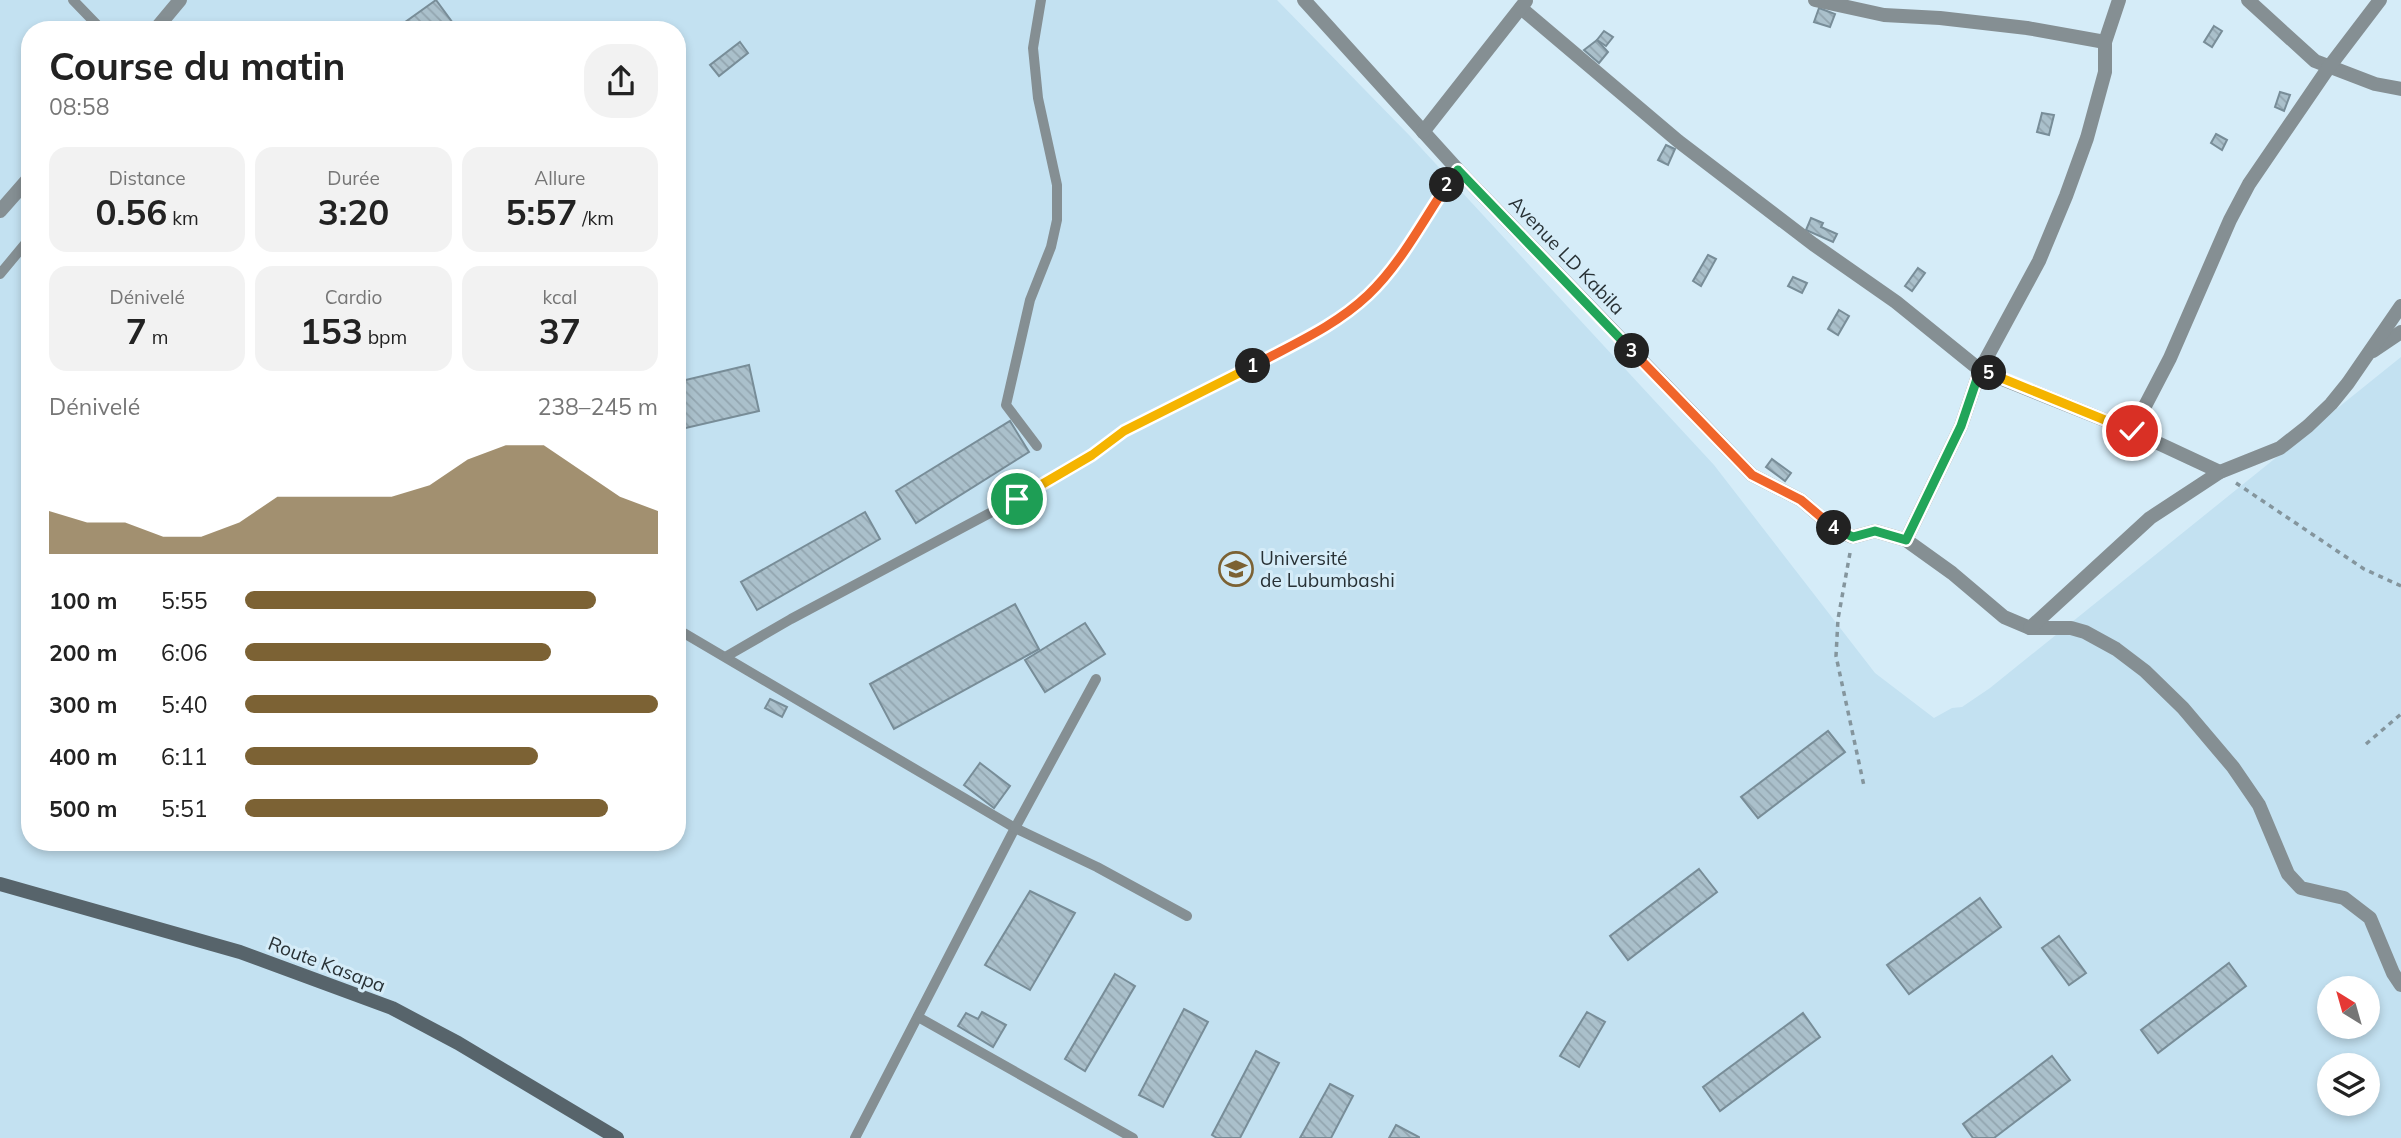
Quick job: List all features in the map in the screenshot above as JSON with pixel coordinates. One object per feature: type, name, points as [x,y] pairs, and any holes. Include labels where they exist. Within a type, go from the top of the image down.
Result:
[{"type":"main road","name":"Route Kasapa","points":[[0,884],[240,952],[392,1008],[458,1043],[617,1138]]},
{"type":"street","points":[[162,21],[180,0]]},
{"type":"street","name":"Avenue LD Kabila","points":[[1304,0],[1458,170],[1752,475],[1801,500],[1836,530],[1853,537]]},
{"type":"street","points":[[1815,0],[1884,15],[1940,18],[2026,28],[2105,42]]},
{"type":"street","points":[[1906,540],[1961,426],[1980,370],[2043,253],[2066,196],[2087,138],[2105,72],[2105,42],[2119,0]]},
{"type":"street","points":[[2248,0],[2307,55],[2323,65],[2375,84],[2401,89]]},
{"type":"street","points":[[2132,431],[2170,358],[2230,220],[2249,184],[2329,67],[2379,0]]},
{"type":"street","points":[[1423,132],[1524,4],[1678,141],[1813,244],[1896,302],[1980,370],[2132,431],[2220,472]]},
{"type":"street","points":[[0,211],[21,187]]},
{"type":"street","points":[[2031,628],[2150,518],[2220,472],[2280,448],[2331,404],[2401,306]]},
{"type":"street","points":[[2366,356],[2401,332]]},
{"type":"street","points":[[1853,537],[1875,531],[1906,540],[1952,573],[2004,617],[2031,628],[2071,628],[2085,632],[2116,649],[2145,671],[2183,708],[2233,767],[2259,805],[2288,874],[2301,888],[2344,898],[2370,918],[2393,973],[2401,985]]},
{"type":"lane","points":[[73,0],[93,21]]},
{"type":"lane","points":[[1037,446],[1006,405],[1030,300],[1051,247],[1057,220],[1057,185],[1038,98],[1033,48],[1041,0]]},
{"type":"lane","points":[[727,656],[1050,481],[1124,431],[1203,393],[1333,323],[1367,295],[1387,274],[1458,170]]},
{"type":"lane","points":[[0,274],[21,249]]},
{"type":"lane","points":[[686,634],[1015,828],[1097,867],[1187,916]]},
{"type":"lane","points":[[855,1138],[1015,828],[1097,679]]},
{"type":"lane","points":[[918,1017],[1133,1138]]},
{"type":"path","points":[[2220,472],[2364,569],[2401,586]]},
{"type":"path","points":[[1853,537],[1838,619],[1836,656],[1864,786]]},
{"type":"path","points":[[2366,744],[2401,714]]},
{"type":"shaded area","name":"Université de Lubumbashi","points":[[0,0],[1277,0],[1410,136],[1714,465],[1875,673],[1934,718],[1952,708],[1962,707],[1990,688],[2401,357],[2401,1138],[0,1138]]},
{"type":"building","points":[[436,0],[451,21],[407,21]]},
{"type":"building","points":[[1819,8],[1835,14],[1830,27],[1814,22]]},
{"type":"building","points":[[2214,26],[2222,31],[2212,47],[2204,42]]},
{"type":"building","points":[[1604,31],[1613,37],[1606,46],[1597,40]]},
{"type":"building","points":[[1597,40],[1608,52],[1599,63],[1584,50]]},
{"type":"building","points":[[740,42],[748,53],[719,76],[710,65]]},
{"type":"building","points":[[2280,92],[2290,95],[2284,111],[2275,107]]},
{"type":"building","points":[[2042,113],[2054,115],[2049,135],[2037,132]]},
{"type":"building","points":[[2216,134],[2227,140],[2222,150],[2211,143]]},
{"type":"building","points":[[1666,145],[1675,149],[1668,165],[1658,160]]},
{"type":"building","points":[[1811,218],[1823,223],[1821,227],[1837,234],[1833,242],[1806,230]]},
{"type":"building","points":[[1708,255],[1716,259],[1701,286],[1693,281]]},
{"type":"building","points":[[1918,268],[1925,273],[1912,291],[1905,286]]},
{"type":"building","points":[[1793,277],[1807,283],[1802,293],[1788,286]]},
{"type":"building","points":[[1839,310],[1849,316],[1838,335],[1828,329]]},
{"type":"building","points":[[749,365],[759,411],[686,428],[686,380]]},
{"type":"building","points":[[1010,421],[1029,452],[916,523],[896,491]]},
{"type":"building","points":[[1772,459],[1791,473],[1785,481],[1766,467]]},
{"type":"building","points":[[865,512],[880,539],[757,610],[741,582]]},
{"type":"building","points":[[1015,604],[1039,649],[894,729],[870,684]]},
{"type":"building","points":[[1085,623],[1105,654],[1045,692],[1025,660]]},
{"type":"building","points":[[770,699],[787,707],[782,717],[765,708]]},
{"type":"building","points":[[1828,731],[1845,752],[1758,818],[1741,797]]},
{"type":"building","points":[[980,763],[1010,786],[994,808],[964,785]]},
{"type":"building","points":[[1699,869],[1717,892],[1628,960],[1610,936]]},
{"type":"building","points":[[1030,891],[1075,913],[1030,990],[985,965]]},
{"type":"building","points":[[1980,898],[2001,927],[1909,994],[1887,965]]},
{"type":"building","points":[[2059,936],[2086,973],[2069,985],[2042,948]]},
{"type":"building","points":[[2229,963],[2246,986],[2158,1053],[2141,1030]]},
{"type":"building","points":[[1115,974],[1135,986],[1085,1071],[1065,1059]]},
{"type":"building","points":[[1184,1009],[1208,1022],[1163,1107],[1139,1095]]},
{"type":"building","points":[[982,1012],[1006,1025],[993,1047],[958,1026],[966,1013],[978,1019]]},
{"type":"building","points":[[1587,1012],[1605,1022],[1579,1067],[1560,1056]]},
{"type":"building","points":[[1803,1013],[1820,1037],[1720,1111],[1703,1087]]},
{"type":"building","points":[[1256,1051],[1279,1063],[1240,1138],[1217,1138],[1212,1135]]},
{"type":"building","points":[[2052,1056],[2070,1080],[1994,1138],[1973,1138],[1963,1124]]},
{"type":"building","points":[[1330,1084],[1353,1096],[1331,1138],[1300,1138]]},
{"type":"building","points":[[1396,1125],[1419,1137],[1419,1138],[1389,1138]]},
{"type":"place","name":"Université de Lubumbashi","points":[[1236,569]]},
{"type":"route","points":[[1017,499],[1092,455],[1124,431],[1203,393],[1333,323],[1367,295],[1387,274],[1458,170],[1752,475],[1801,500],[1836,530],[1853,537],[1875,531],[1906,540],[1961,426],[1980,370],[2132,431]]}]
